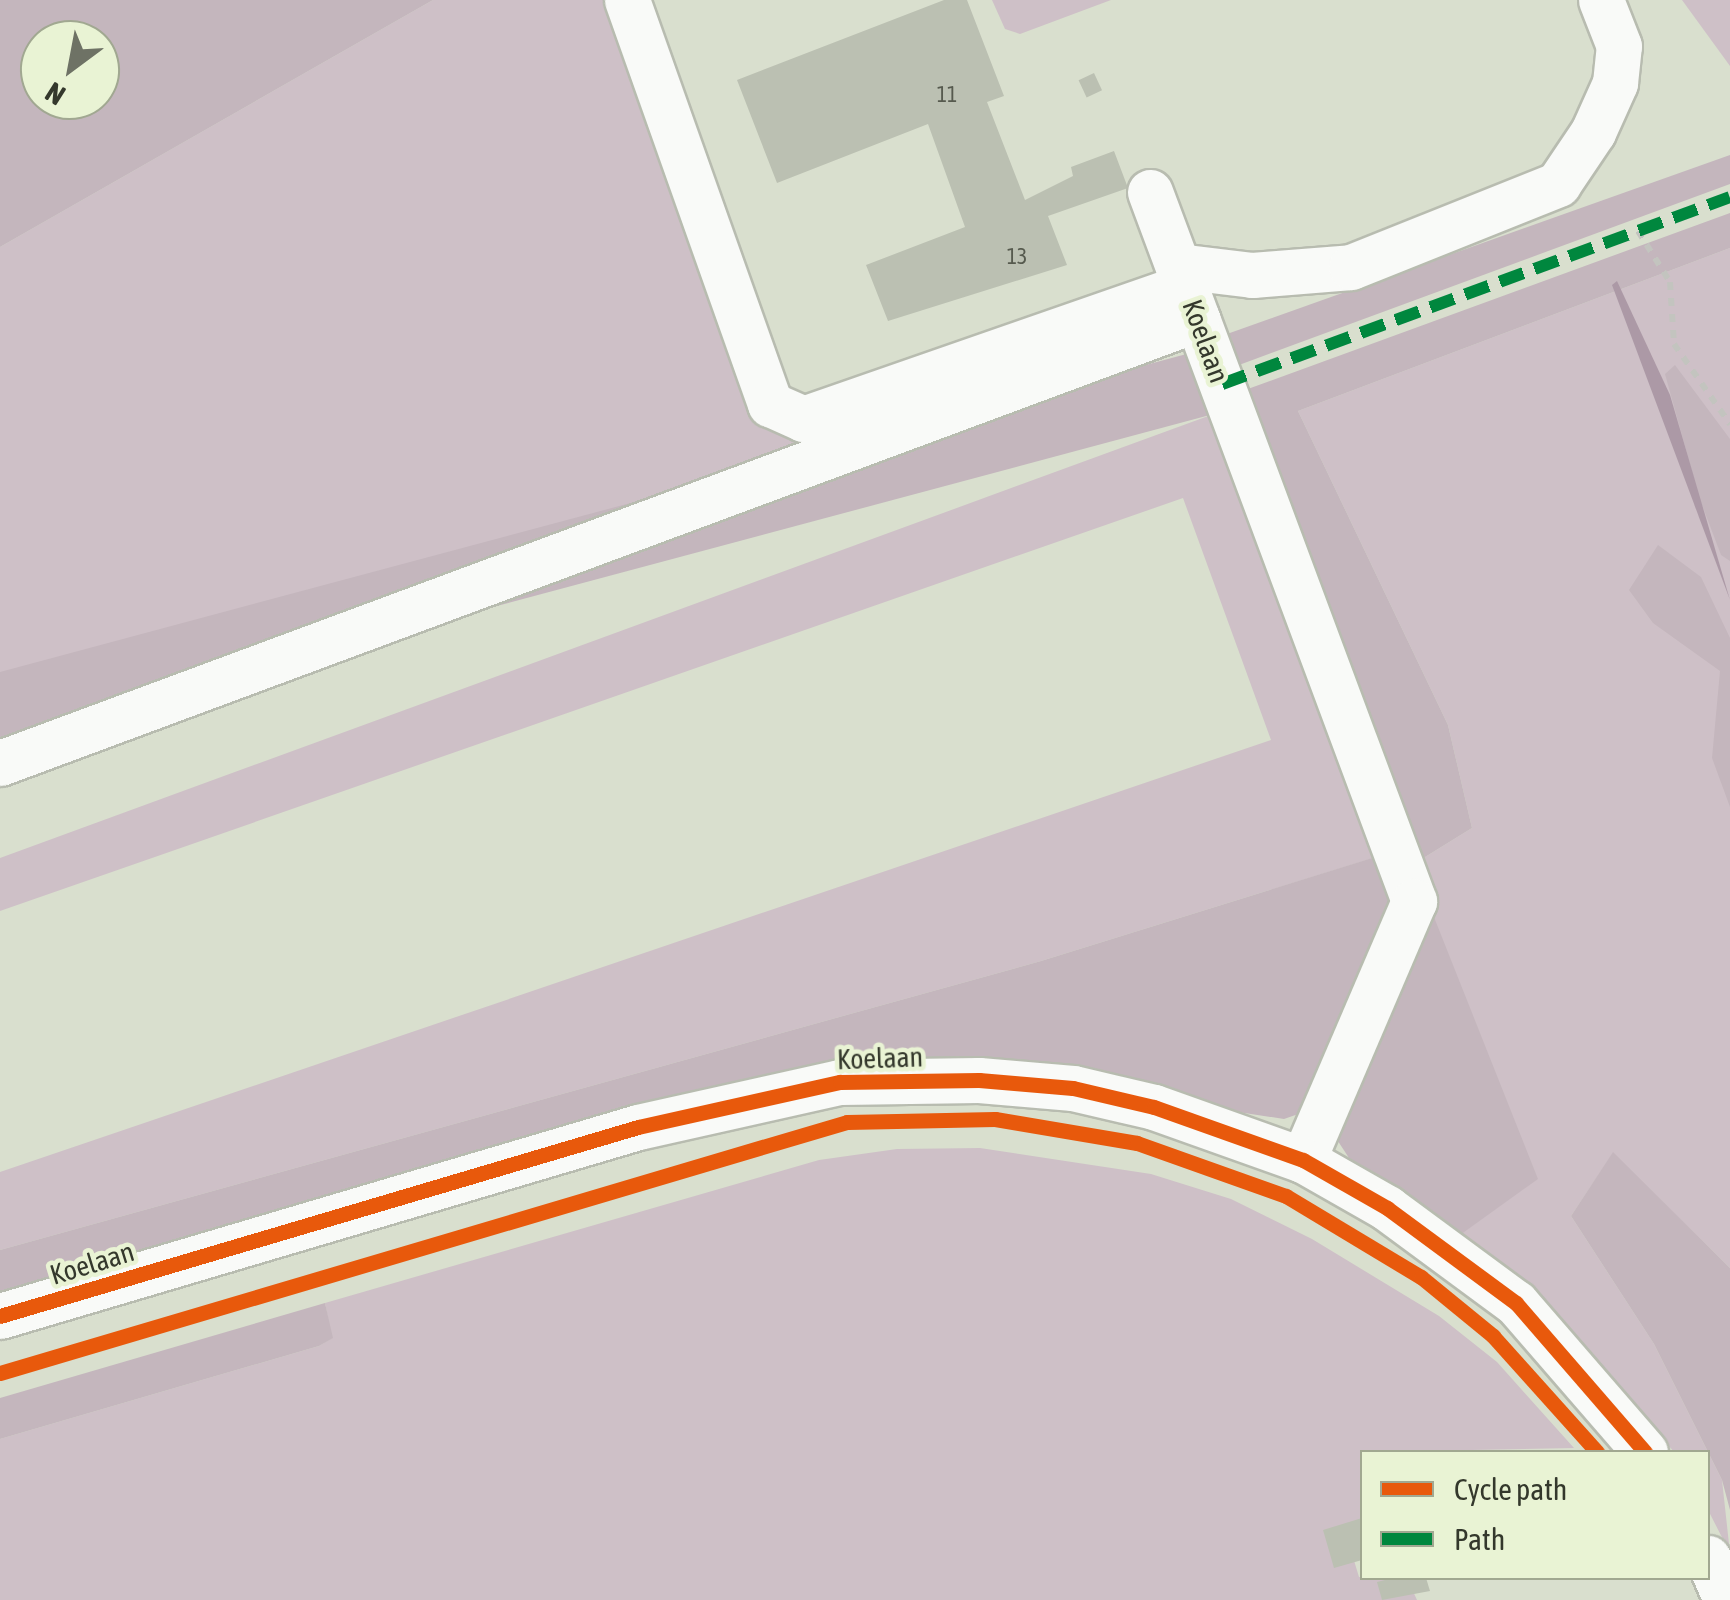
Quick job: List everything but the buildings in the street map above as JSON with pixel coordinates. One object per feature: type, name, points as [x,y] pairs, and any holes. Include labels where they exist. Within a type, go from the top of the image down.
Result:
[{"type":"street","points":[[628,0],[770,404],[803,419],[1187,290],[1252,275],[1351,266],[1558,184],[1593,132],[1614,83],[1619,46],[1601,0]]},
{"type":"street","name":"Koelaan","points":[[1150,192],[1414,900],[1303,1160]]},
{"type":"street","points":[[0,763],[1187,290]]},
{"type":"street","name":"Koelaan","points":[[0,1316],[638,1126],[840,1082],[979,1080],[1073,1088],[1232,1130],[1303,1160],[1387,1208],[1516,1303],[1635,1438]]},
{"type":"street","points":[[1710,1563],[1726,1600]]},
{"type":"path","points":[[1638,231],[1670,282],[1674,344],[1730,424]]},
{"type":"shaded area","points":[[0,0],[433,0],[0,247]]},
{"type":"shaded area","points":[[433,0],[641,0],[798,444],[0,736],[0,247]]},
{"type":"shaded area","points":[[992,0],[1111,0],[1020,34],[1005,29]]},
{"type":"shaded area","points":[[1682,0],[1730,0],[1730,66]]},
{"type":"shaded area","points":[[1730,155],[1730,184],[1239,365],[1227,334]]},
{"type":"shaded area","points":[[1730,213],[1730,248],[1298,411],[1448,725],[1472,828],[1417,862],[1245,390]]},
{"type":"shaded area","points":[[1730,248],[1730,1268],[1613,1153],[1571,1216],[1654,1344],[1707,1450],[1672,1450],[1587,1348],[1460,1235],[1428,902],[1417,862],[1472,828],[1448,725],[1298,411]]},
{"type":"shaded area","points":[[1617,281],[1670,395],[1730,600],[1612,285]]},
{"type":"shaded area","points":[[1194,352],[1211,415],[0,739],[0,672]]},
{"type":"shaded area","points":[[1675,365],[1730,439],[1730,561],[1721,555],[1699,497],[1665,374]]},
{"type":"shaded area","points":[[1211,415],[1386,854],[1041,961],[0,1250],[0,1172],[1271,740],[1183,498],[0,911],[0,858]]},
{"type":"shaded area","points":[[1658,545],[1701,577],[1730,638],[1730,807],[1712,758],[1720,671],[1653,623],[1629,590]]},
{"type":"shaded area","points":[[1385,854],[1399,893],[1304,1112],[1284,1119],[953,1068],[0,1301],[0,1250],[1041,961]]},
{"type":"shaded area","points":[[1428,902],[1538,1179],[1460,1235],[1349,1158],[1332,1132]]},
{"type":"shaded area","points":[[980,1148],[1151,1174],[1231,1199],[1312,1239],[1439,1316],[1497,1362],[1574,1448],[1360,1450],[1360,1540],[1349,1544],[1360,1580],[1408,1580],[1417,1600],[0,1600],[0,1439],[319,1346],[332,1338],[325,1303],[819,1160],[897,1149]]},
{"type":"shaded area","points":[[1613,1152],[1730,1268],[1730,1510],[1710,1450],[1654,1344],[1571,1216]]},
{"type":"shaded area","points":[[325,1303],[333,1338],[319,1346],[0,1439],[0,1398]]},
{"type":"shaded area","points":[[1710,1456],[1722,1480],[1730,1553],[1710,1514]]},
{"type":"marked path","points":[[1222,384],[1730,197]]},
{"type":"cycle path","points":[[0,1316],[638,1127],[840,1082],[979,1080],[1073,1088],[1154,1107],[1303,1160],[1387,1208],[1516,1303],[1643,1450]]},
{"type":"cycle path","points":[[0,1373],[847,1122],[995,1119],[1137,1143],[1286,1196],[1421,1277],[1493,1336],[1595,1450]]}]
